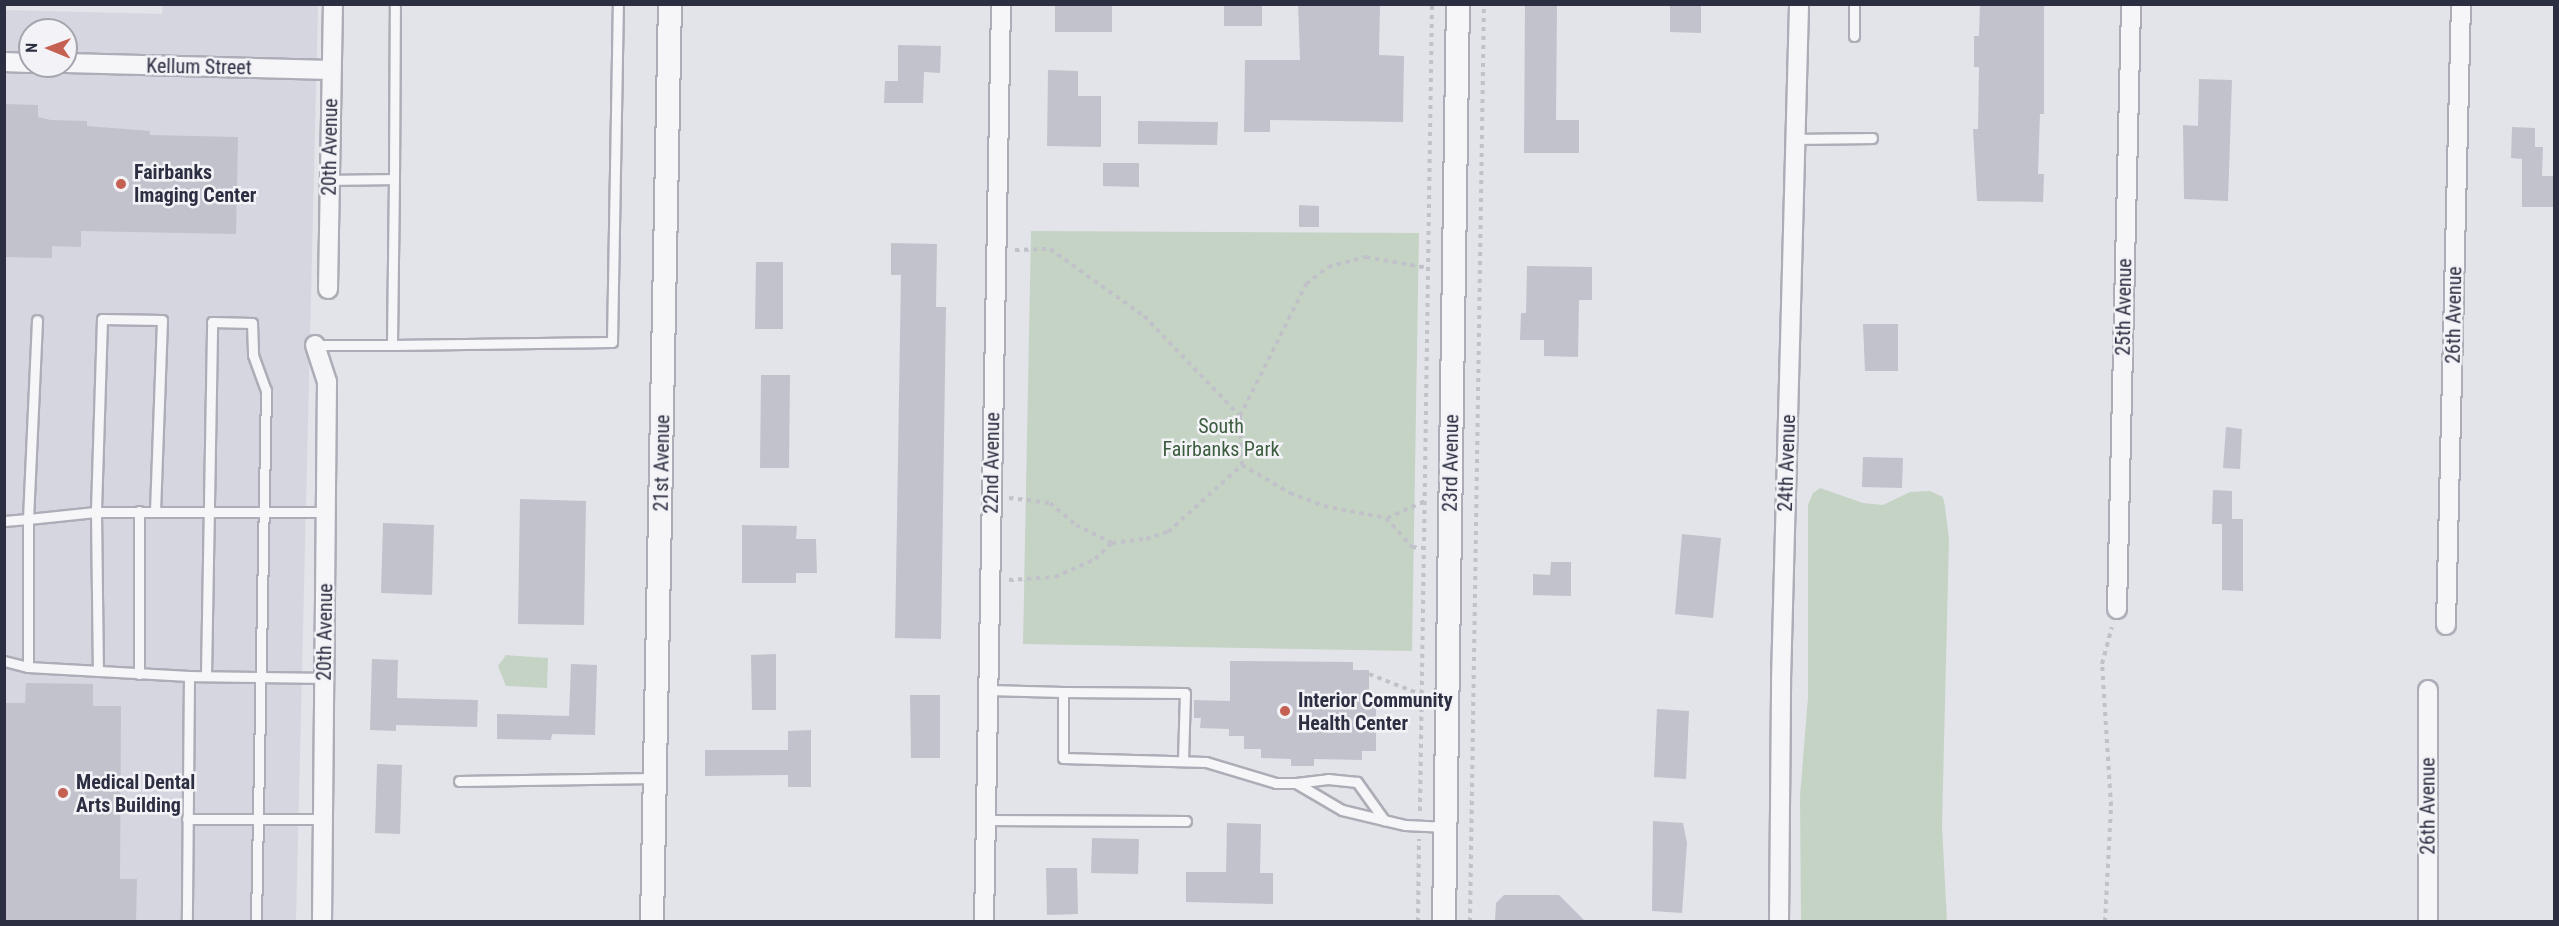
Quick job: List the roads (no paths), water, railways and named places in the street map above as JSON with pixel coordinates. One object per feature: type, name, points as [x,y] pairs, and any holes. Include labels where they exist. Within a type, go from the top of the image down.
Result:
[{"type":"street","name":"20th Avenue","points":[[328,289],[333,4]]},
{"type":"street","name":"21st Avenue","points":[[652,921],[670,4]]},
{"type":"street","name":"22nd Avenue","points":[[984,921],[1001,4]]},
{"type":"street","name":"23rd Avenue","points":[[1444,921],[1458,4]]},
{"type":"street","name":"24th Avenue","points":[[1779,921],[1799,4]]},
{"type":"street","name":"25th Avenue","points":[[2117,609],[2131,4]]},
{"type":"street","name":"26th Avenue","points":[[2446,625],[2461,4]]},
{"type":"street","name":"Kellum Street","points":[[78,63],[331,70]]},
{"type":"street","name":"20th Avenue","points":[[315,345],[327,382],[322,921]]},
{"type":"street","name":"26th Avenue","points":[[2428,690],[2428,921]]},
{"type":"lane","points":[[392,345],[395,4]]},
{"type":"lane","points":[[315,345],[612,342],[618,4]]},
{"type":"lane","points":[[1854,4],[1854,36]]},
{"type":"lane","points":[[1796,139],[1872,138]]},
{"type":"lane","points":[[329,180],[394,179]]},
{"type":"lane","points":[[28,667],[28,519],[37,320]]},
{"type":"lane","points":[[98,671],[96,512],[102,320],[162,320],[155,511]]},
{"type":"lane","points":[[206,675],[212,322],[252,322],[253,355],[266,390],[256,819],[256,921]]},
{"type":"lane","points":[[4,521],[96,512],[208,510],[326,512]]},
{"type":"lane","points":[[139,511],[139,674]]},
{"type":"lane","points":[[4,661],[28,667],[139,674],[325,678]]},
{"type":"lane","points":[[187,921],[189,676]]},
{"type":"lane","points":[[988,690],[1185,693],[1183,760]]},
{"type":"lane","points":[[1063,692],[1063,758],[1183,760],[1206,762],[1276,783],[1296,783],[1328,778],[1357,782],[1384,820]]},
{"type":"lane","points":[[459,781],[656,778]]},
{"type":"lane","points":[[1296,783],[1342,810],[1420,826],[1446,827]]},
{"type":"lane","points":[[187,819],[323,819]]},
{"type":"lane","points":[[986,820],[1186,821]]},
{"type":"place","name":"Fairbanks Imaging Center","points":[[121,184]]},
{"type":"place","name":"Interior Community Health Center","points":[[1285,711]]},
{"type":"place","name":"Medical Dental Arts Building","points":[[63,793]]},
{"type":"park label","name":"South Fairbanks Park","points":[[1221,438]]}]
